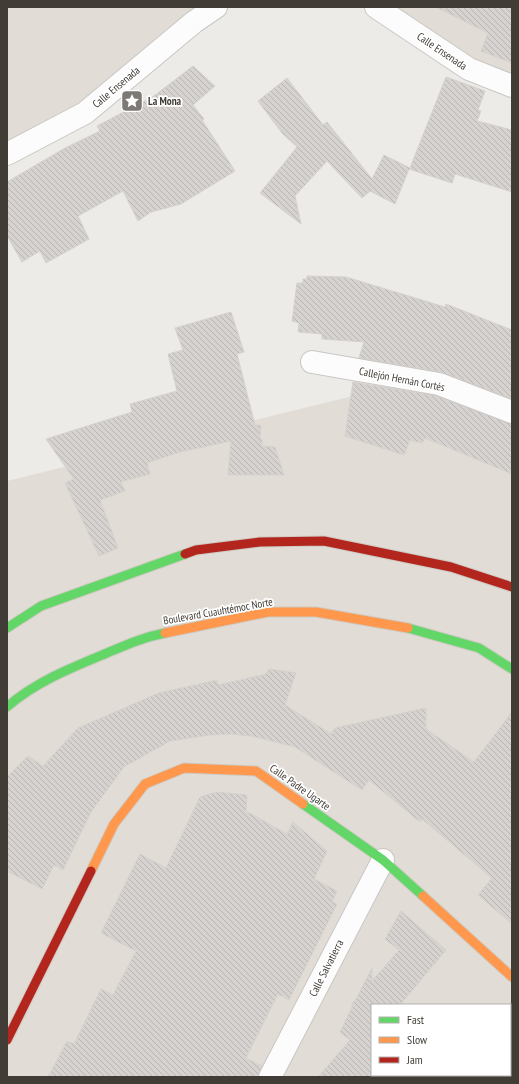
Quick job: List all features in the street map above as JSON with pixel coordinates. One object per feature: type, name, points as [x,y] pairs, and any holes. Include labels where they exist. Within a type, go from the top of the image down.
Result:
[{"type":"main road","points":[[7,628],[41,606],[196,550],[260,542],[324,541],[450,567],[512,587]]},
{"type":"main road","name":"Boulevard Cuauhtémoc Norte","points":[[7,707],[17,698],[65,672],[148,636],[268,612],[316,612],[370,620],[427,632],[479,648],[512,669]]},
{"type":"main road","name":"Calle Padre Ugarte","points":[[7,1040],[114,824],[145,784],[184,768],[256,771],[382,860],[512,977]]},
{"type":"street","name":"Calle Ensenada","points":[[7,154],[86,113],[194,22],[216,7]]},
{"type":"street","name":"Calle Ensenada","points":[[376,7],[469,69],[512,86]]},
{"type":"street","name":"Callejón Hernán Cortés","points":[[312,362],[439,384],[512,412]]},
{"type":"street","name":"Calle Salvatierra","points":[[270,1077],[382,860]]},
{"type":"shaded area","points":[[7,7],[209,7],[51,128],[7,154]]},
{"type":"shaded area","points":[[384,7],[512,7],[512,84]]},
{"type":"shaded area","points":[[512,357],[512,1077],[7,1077],[7,481]]},
{"type":"building","points":[[436,7],[512,7],[512,63],[481,51],[488,33]]},
{"type":"building","points":[[193,66],[215,86],[193,105],[204,119],[202,120],[235,171],[181,204],[151,212],[138,221],[123,191],[78,216],[89,239],[46,263],[40,251],[22,262],[7,236],[7,182],[65,148],[100,131],[97,126],[154,96]]},
{"type":"building","points":[[446,77],[485,91],[478,110],[481,111],[477,121],[512,130],[512,192],[455,174],[452,183],[409,169],[395,204],[370,191],[362,198],[327,161],[295,196],[301,224],[260,193],[297,147],[282,133],[258,101],[287,78],[323,125],[327,122],[372,179],[384,155],[410,168]]},
{"type":"building","points":[[307,276],[346,277],[445,307],[446,304],[512,330],[512,399],[441,372],[359,358],[364,342],[322,339],[322,334],[298,332],[299,323],[292,321],[297,283],[303,283],[303,279],[307,279]]},
{"type":"building","points":[[231,312],[244,352],[237,354],[255,425],[261,425],[260,439],[262,439],[262,446],[275,447],[284,475],[228,475],[231,441],[180,452],[147,463],[150,474],[121,482],[125,491],[100,500],[118,548],[99,556],[65,483],[74,479],[46,439],[132,412],[130,404],[177,391],[168,354],[183,350],[175,328]]},
{"type":"building","points":[[353,382],[436,396],[512,424],[512,474],[425,438],[422,443],[410,440],[404,455],[345,436]]},
{"type":"building","points":[[269,669],[296,673],[285,705],[331,734],[335,728],[426,708],[426,729],[474,762],[512,712],[512,924],[478,895],[492,878],[422,819],[420,822],[369,780],[362,790],[295,747],[251,736],[231,734],[210,735],[170,741],[124,767],[91,812],[63,870],[54,865],[42,889],[7,871],[7,777],[28,756],[43,766],[78,728],[159,693],[217,680],[218,685],[266,674]]},
{"type":"building","points":[[216,792],[247,795],[246,811],[287,834],[293,822],[327,851],[314,879],[337,891],[332,902],[337,904],[289,1000],[278,994],[246,1058],[262,1066],[258,1077],[48,1077],[67,1041],[74,1044],[101,989],[113,995],[136,951],[101,933],[140,854],[166,868],[200,797]]},
{"type":"building","points":[[401,911],[446,950],[401,1004],[371,1004],[372,1077],[318,1077],[350,1040],[340,1032],[353,1005],[351,1005],[356,999],[372,968],[372,981],[399,950],[385,939]]},
{"type":"traffic: fast","points":[[7,628],[41,606],[185,554]]},
{"type":"traffic: fast","points":[[408,628],[479,648],[512,669]]},
{"type":"traffic: fast","points":[[7,707],[30,690],[68,670],[135,642],[165,633]]},
{"type":"traffic: fast","points":[[303,804],[383,860],[423,896]]},
{"type":"traffic: slow","points":[[165,633],[268,612],[316,612],[408,628]]},
{"type":"traffic: slow","points":[[91,871],[114,824],[145,784],[184,768],[256,771],[303,804]]},
{"type":"traffic: slow","points":[[423,896],[512,977]]},
{"type":"traffic: jam","points":[[185,554],[196,550],[260,542],[324,541],[451,567],[512,587]]},
{"type":"traffic: jam","points":[[7,1040],[91,871]]},
{"type":"place","name":"La Mona","points":[[132,101]]}]
